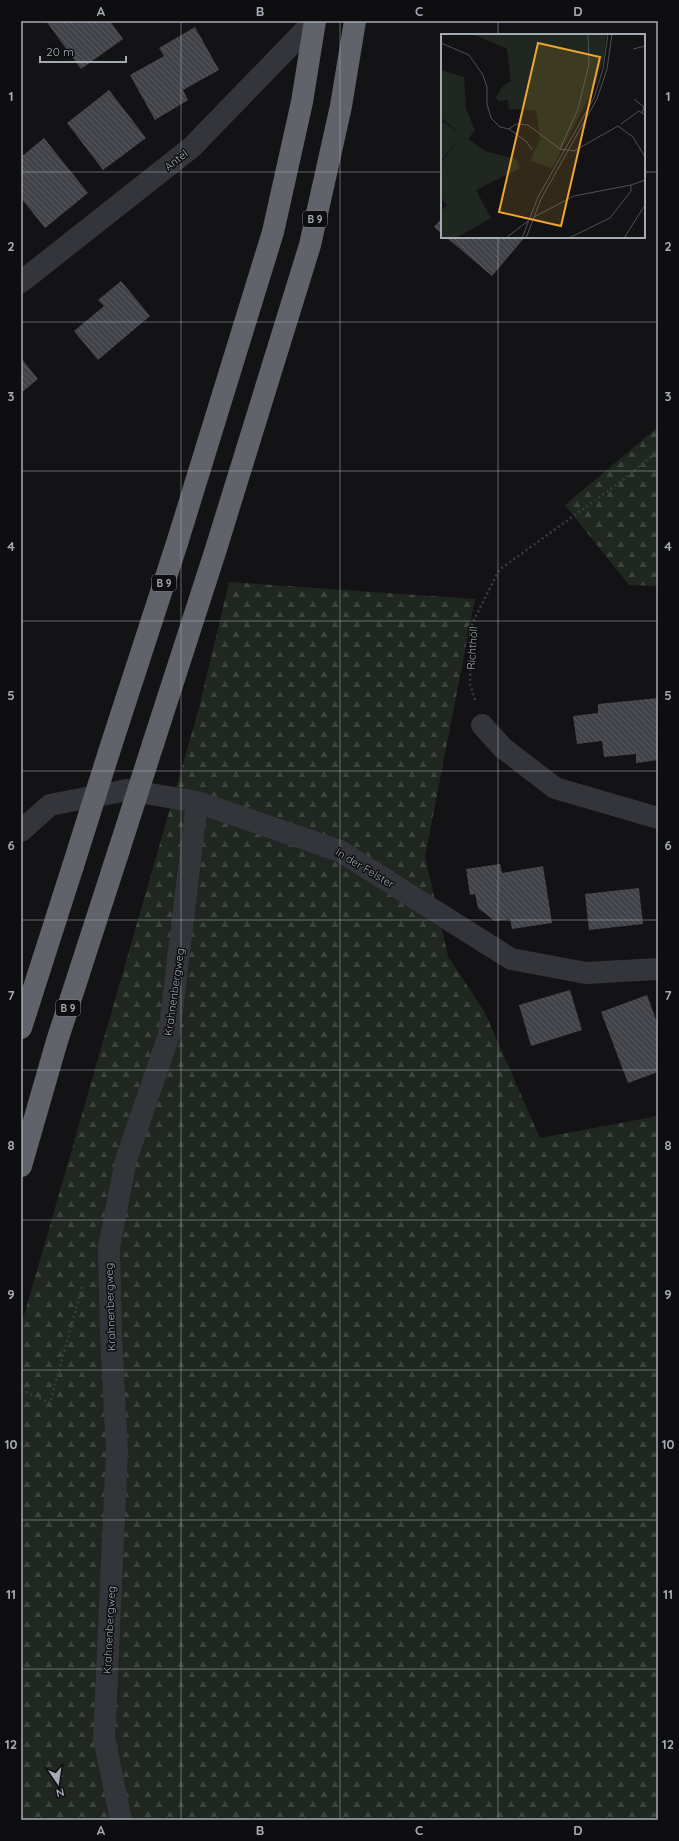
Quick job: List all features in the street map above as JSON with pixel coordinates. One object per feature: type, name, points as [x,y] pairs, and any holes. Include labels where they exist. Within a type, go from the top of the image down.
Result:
[{"type":"highway","name":"B 9","points":[[21,1028],[178,540],[273,232],[302,102],[315,21]]},
{"type":"highway","name":"B 9","points":[[21,1166],[57,1041],[216,549],[310,245],[340,106],[355,21]]},
{"type":"street","name":"Antel","points":[[21,282],[192,148],[315,21]]},
{"type":"street","points":[[482,725],[503,748],[555,788],[658,818]]},
{"type":"street","name":"In der Felster","points":[[21,831],[50,805],[128,790],[197,802],[340,851],[511,959],[586,973],[658,969]]},
{"type":"street","name":"Krahnenbergweg","points":[[121,1820],[104,1738],[117,1452],[111,1336],[109,1247],[126,1160],[169,1035],[197,802]]},
{"type":"path","name":"Richthöll","points":[[482,725],[470,684],[472,624],[500,570],[619,483],[658,451]]},
{"type":"path","points":[[21,1390],[50,1403],[83,1285]]},
{"type":"green space","points":[[658,427],[658,586],[629,585],[565,505]]},
{"type":"green space","points":[[229,582],[475,599],[425,857],[448,956],[485,1013],[540,1138],[658,1116],[658,1820],[21,1820],[21,1326],[199,708]]},
{"type":"building","points":[[46,21],[110,21],[123,39],[81,69]]},
{"type":"building","points":[[195,27],[219,70],[183,90],[188,100],[155,120],[130,75],[164,56],[159,48]]},
{"type":"building","points":[[109,90],[146,138],[103,170],[67,123]]},
{"type":"building","points":[[44,138],[88,193],[45,228],[21,198],[21,157]]},
{"type":"building","points":[[441,219],[441,233],[434,227]]},
{"type":"building","points":[[447,238],[524,238],[492,276]]},
{"type":"building","points":[[121,281],[150,316],[98,360],[74,331],[104,306],[98,300]]},
{"type":"building","points":[[21,358],[38,379],[21,393]]},
{"type":"building","points":[[658,698],[658,760],[636,763],[636,754],[604,757],[602,741],[577,744],[573,716],[598,713],[598,704]]},
{"type":"building","points":[[500,864],[502,873],[543,866],[552,923],[512,929],[510,919],[495,921],[478,908],[475,894],[470,895],[466,869]]},
{"type":"building","points":[[639,888],[643,924],[589,930],[585,894]]},
{"type":"building","points":[[570,990],[582,1030],[531,1046],[519,1005]]},
{"type":"building","points":[[647,995],[658,1025],[658,1072],[628,1083],[601,1012]]}]
